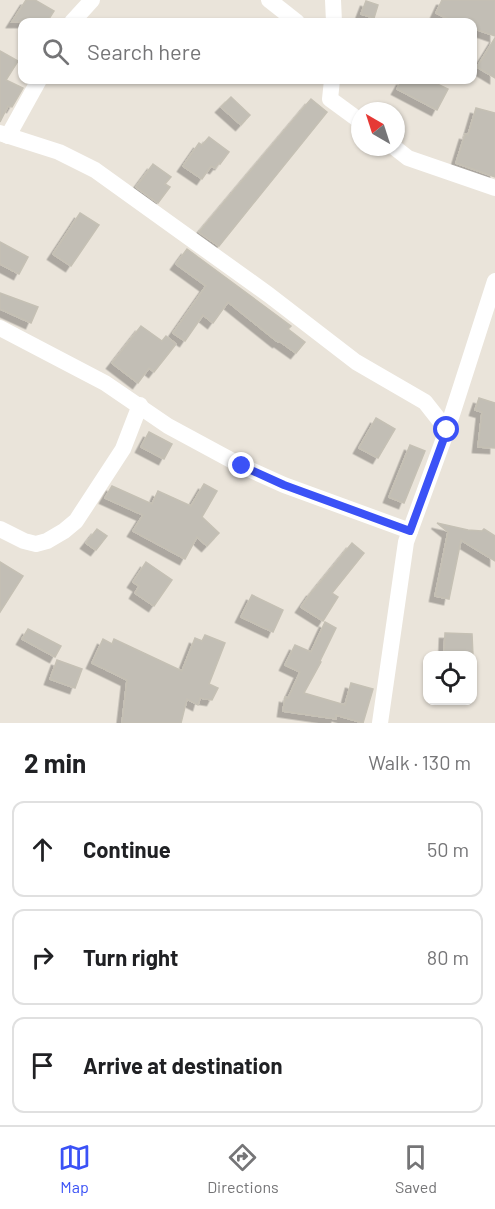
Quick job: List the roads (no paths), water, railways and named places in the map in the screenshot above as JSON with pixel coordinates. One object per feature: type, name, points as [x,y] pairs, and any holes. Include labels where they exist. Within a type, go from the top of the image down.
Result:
[{"type":"street","points":[[76,18],[92,0]]},
{"type":"street","points":[[269,0],[292,18]]},
{"type":"street","points":[[333,0],[334,18]]},
{"type":"street","points":[[36,84],[4,134],[59,152],[95,170],[269,295],[356,362],[425,402],[447,430]]},
{"type":"street","points":[[332,84],[330,99],[351,115]]},
{"type":"street","points":[[405,156],[495,188]]},
{"type":"street","points":[[380,723],[406,543],[447,430],[495,281]]},
{"type":"street","points":[[0,328],[105,383],[168,426],[252,471],[410,531]]},
{"type":"street","points":[[0,529],[24,541],[36,544],[47,541],[76,521],[123,449],[140,405]]}]
